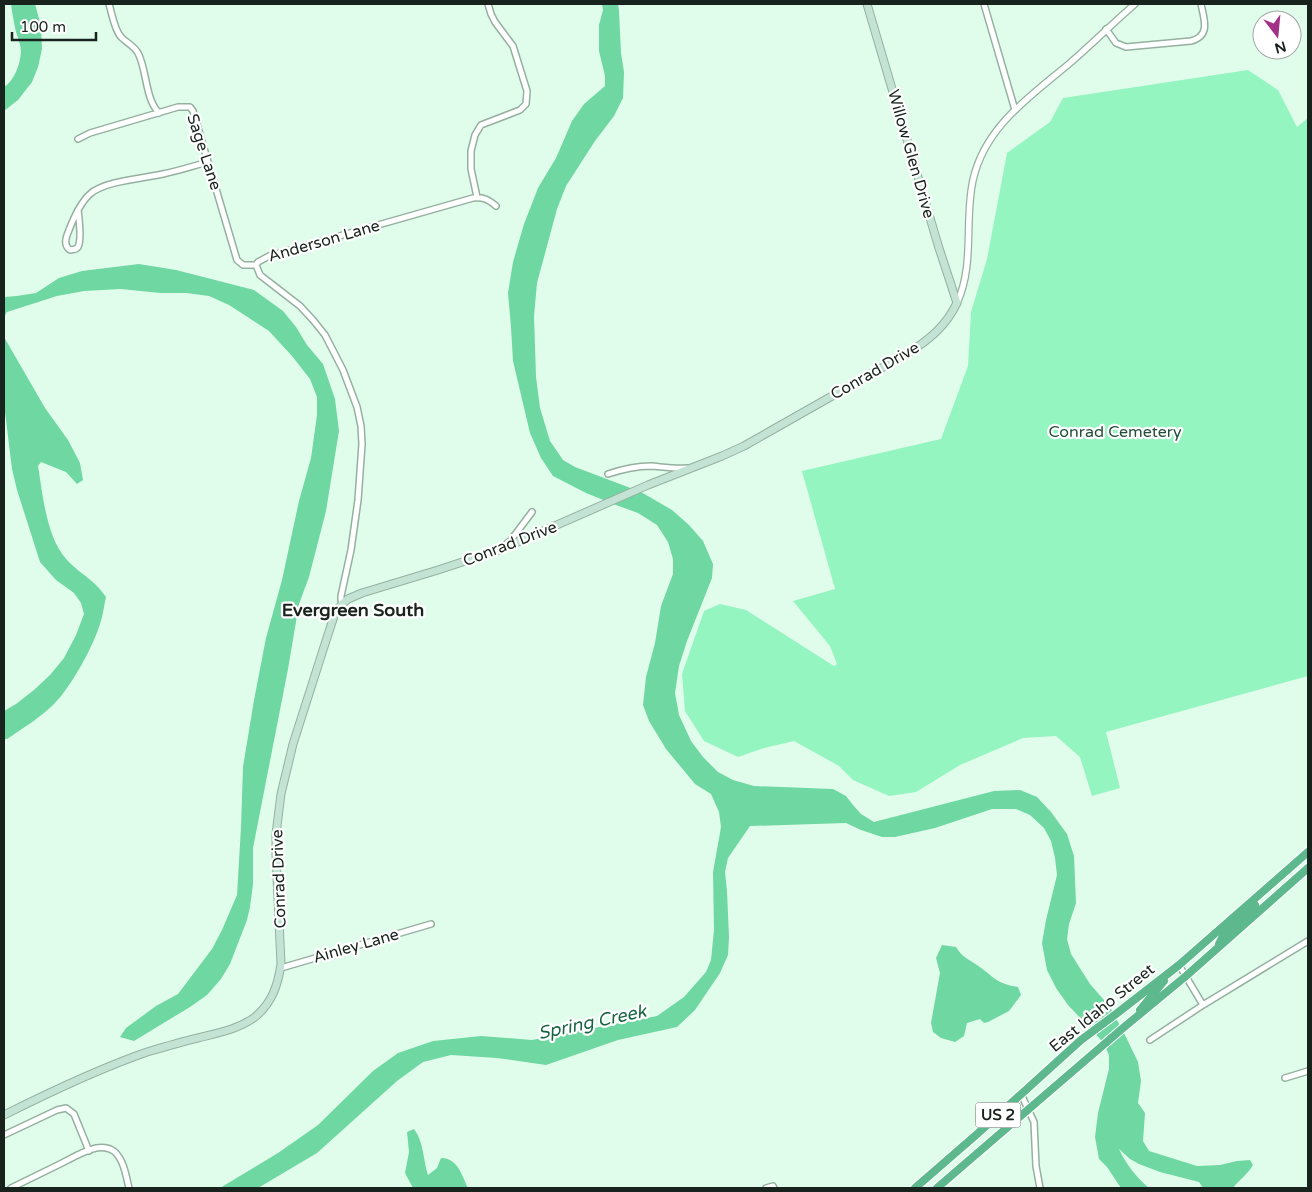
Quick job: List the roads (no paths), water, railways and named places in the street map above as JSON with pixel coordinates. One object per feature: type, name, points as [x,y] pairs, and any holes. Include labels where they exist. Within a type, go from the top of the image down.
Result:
[{"type":"highway","name":"East Idaho Street","points":[[937,1188],[1135,1018],[1275,880],[1308,852]]},
{"type":"highway","name":"East Idaho Street","points":[[915,1188],[1081,1040],[1182,970],[1216,950],[1308,868]]},
{"type":"highway","points":[[1216,950],[1224,934],[1268,892],[1275,880]]},
{"type":"highway","points":[[1135,1018],[1143,1005],[1163,982],[1176,971],[1182,970]]},
{"type":"main road","name":"Willow Glen Drive","points":[[867,4],[957,303]]},
{"type":"main road","name":"Conrad Drive","points":[[4,1115],[122,1061],[148,1052],[220,1033],[243,1024],[253,1018],[267,1004],[276,988],[280,968],[281,948],[276,848],[281,794],[293,744],[322,650],[335,613],[342,603],[362,592],[496,552],[744,446],[918,347],[940,329],[957,303]]},
{"type":"street","points":[[109,4],[117,31],[138,53],[155,109],[159,113]]},
{"type":"street","points":[[488,4],[495,22],[513,46],[527,91],[526,104],[520,110],[481,126],[475,135],[471,151],[471,169],[477,197],[489,200],[496,206]]},
{"type":"street","points":[[984,4],[1015,110]]},
{"type":"street","name":"Conrad Drive","points":[[957,303],[967,271],[971,195],[976,167],[987,143],[1004,120],[1135,4]]},
{"type":"street","points":[[1106,29],[1114,41],[1126,47],[1191,41],[1199,38],[1204,31],[1205,24],[1201,4]]},
{"type":"street","name":"Sage Lane","points":[[78,139],[90,132],[178,107],[190,107],[193,111],[238,260],[243,265],[256,265]]},
{"type":"street","points":[[78,210],[80,238],[78,246],[70,250],[65,242],[68,231],[78,210],[82,202],[91,192],[104,186],[164,174],[208,162]]},
{"type":"street","name":"Anderson Lane","points":[[342,603],[340,596],[350,550],[361,472],[362,435],[357,407],[351,388],[334,352],[319,327],[294,300],[260,274],[256,265],[269,256],[477,197]]},
{"type":"street","points":[[608,474],[634,467],[691,468],[704,464]]},
{"type":"street","points":[[496,552],[511,540],[532,512]]},
{"type":"street","name":"Ainley Lane","points":[[280,968],[431,924]]},
{"type":"street","points":[[1150,1040],[1203,1005],[1308,941]]},
{"type":"street","points":[[1182,970],[1203,1005]]},
{"type":"street","points":[[1285,1078],[1308,1071]]},
{"type":"street","points":[[1021,1094],[1034,1122],[1036,1166],[1040,1188]]},
{"type":"street","points":[[4,1135],[57,1110],[66,1108],[74,1114],[89,1151]]},
{"type":"street","points":[[10,1188],[89,1151],[97,1148],[108,1148],[114,1152],[122,1163],[129,1188]]},
{"type":"street","points":[[766,1188],[773,1186],[774,1188]]},
{"type":"district","name":"Evergreen South","points":[[353,610]]},
{"type":"park label","name":"Conrad Cemetery","points":[[1115,432]]},
{"type":"water label","name":"Spring Creek","points":[[592,1022]]}]
